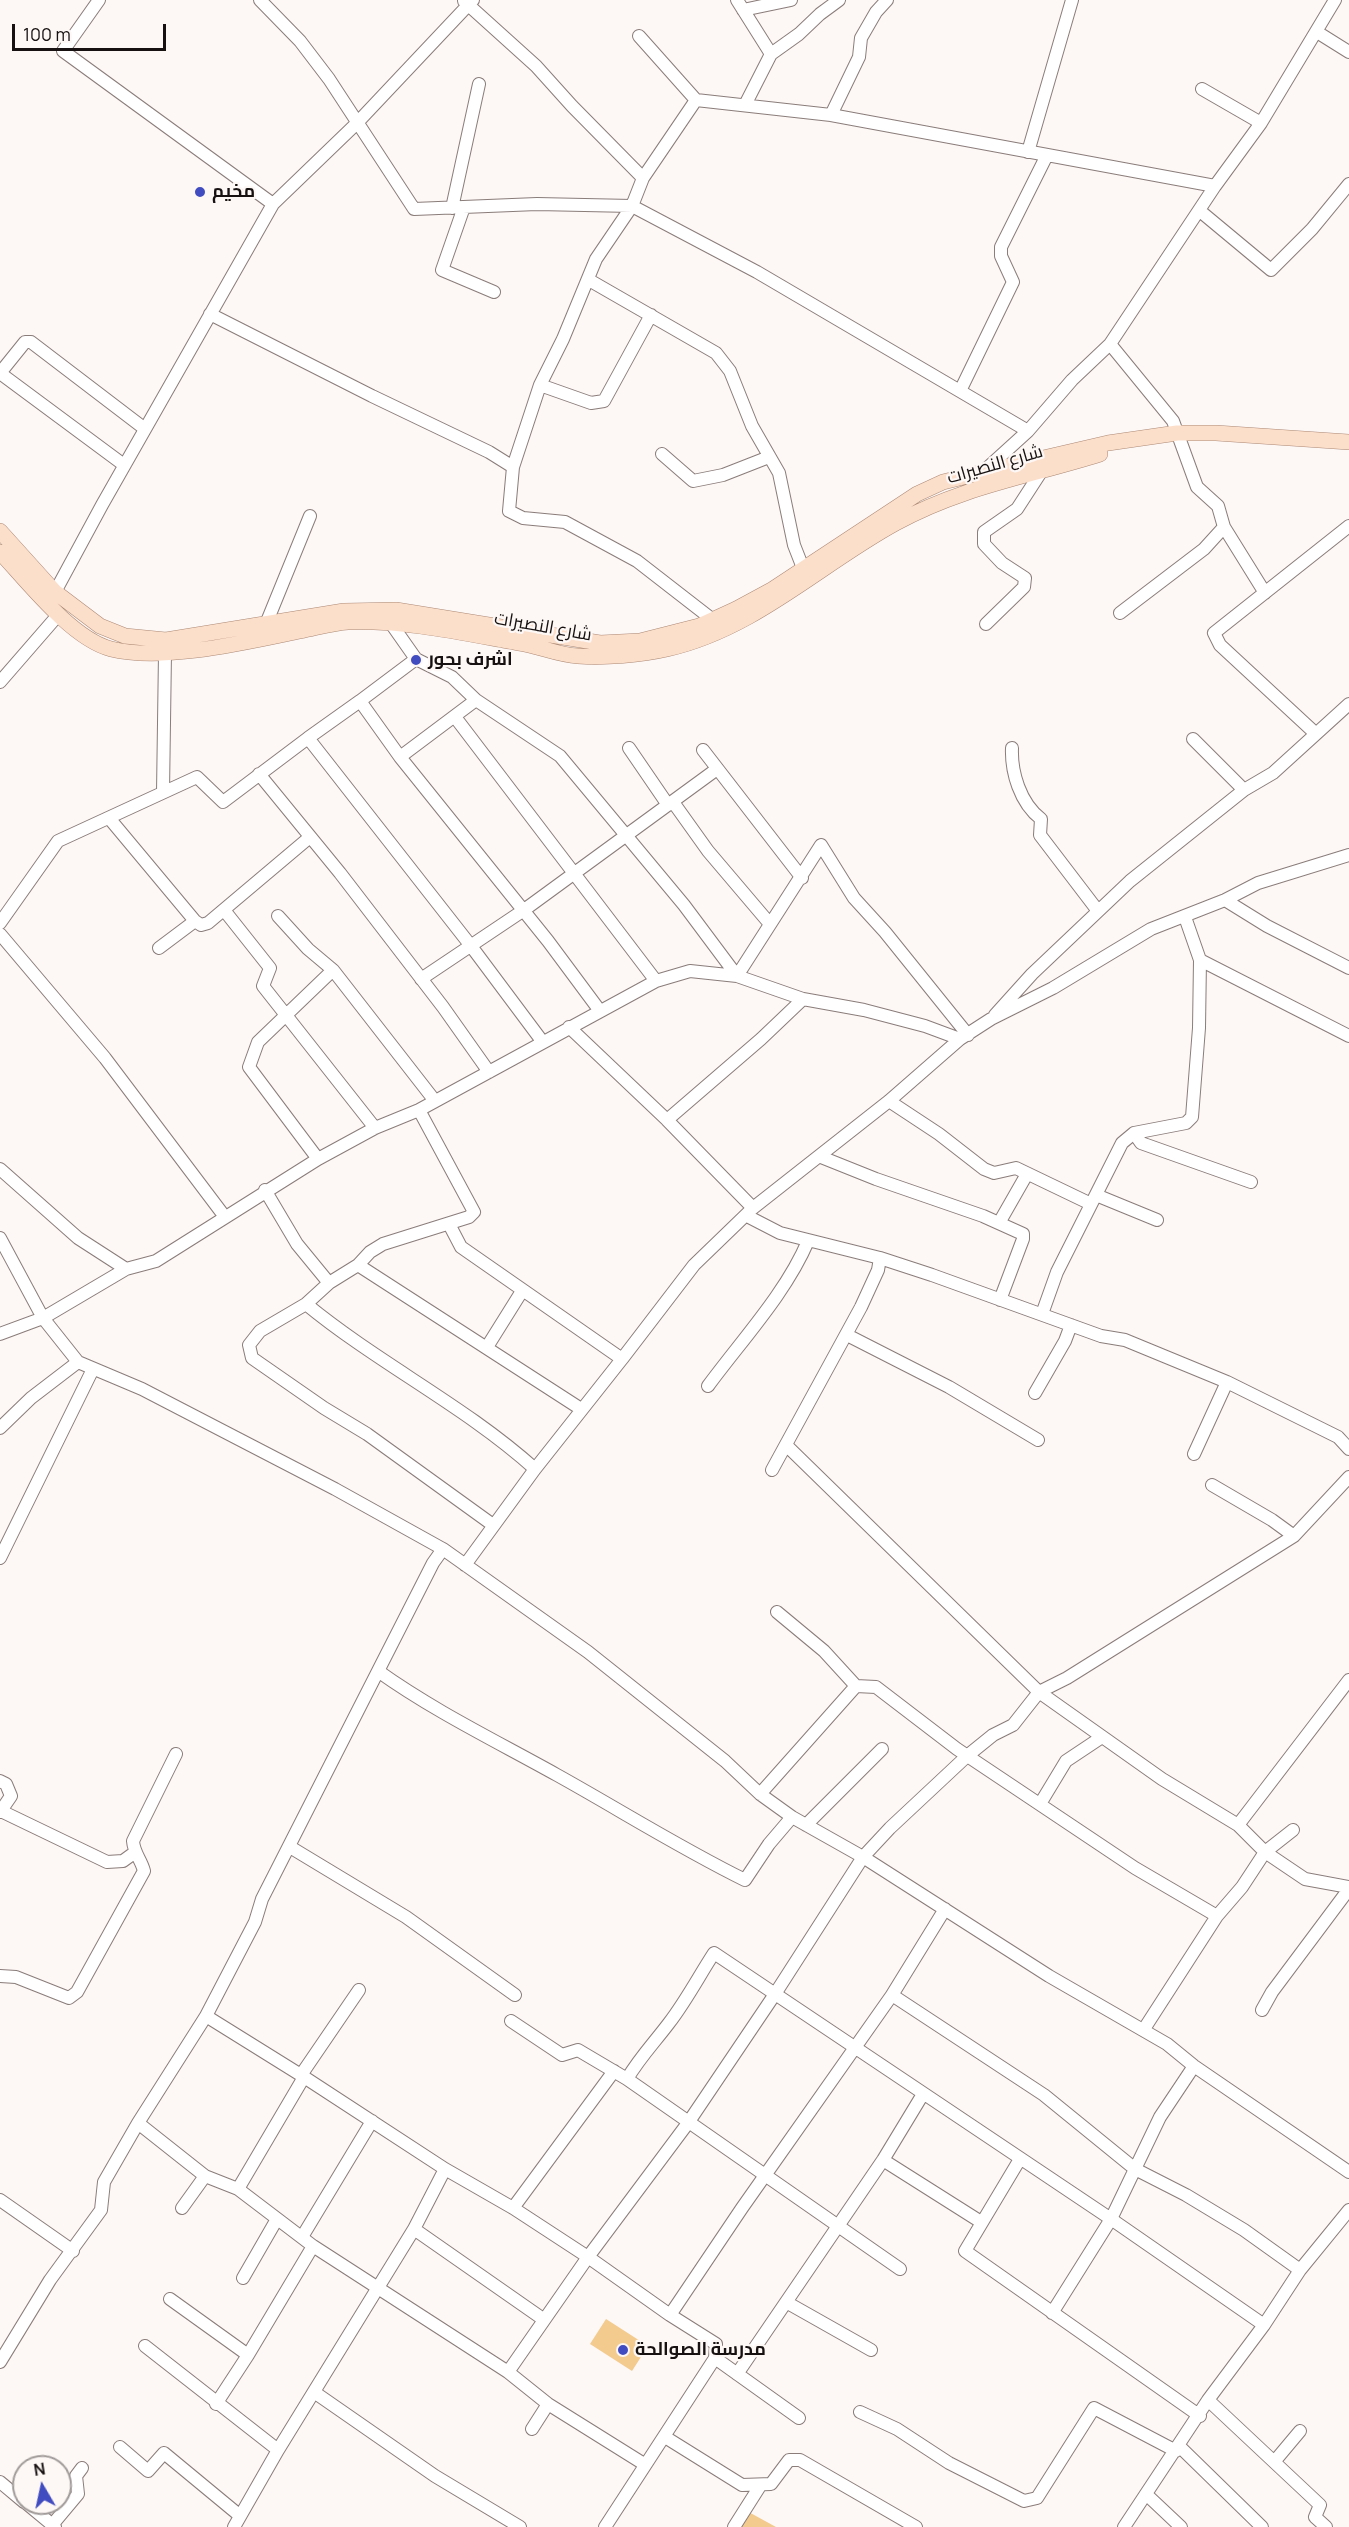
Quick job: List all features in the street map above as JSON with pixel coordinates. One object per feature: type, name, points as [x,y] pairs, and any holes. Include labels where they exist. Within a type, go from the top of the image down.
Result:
[{"type":"main road","name":"شارع النصيرات","points":[[0,531],[55,592],[100,626],[125,636],[166,640],[344,611],[396,610],[600,643],[640,641],[699,626],[773,589],[917,494],[943,482],[1108,443],[1177,433],[1216,433],[1349,442]]},
{"type":"main road","name":"شارع النصيرات","points":[[0,552],[41,597],[78,630],[108,648],[139,654],[165,653],[344,622],[390,622],[523,643],[575,656],[602,657],[666,650],[727,629],[768,607],[872,536],[942,501],[985,485],[1115,450],[1144,438]]},
{"type":"street","points":[[99,0],[63,51],[273,204]]},
{"type":"street","points":[[260,0],[300,41],[328,79],[414,209],[537,204],[632,206],[757,272],[1028,430]]},
{"type":"street","points":[[771,54],[740,5],[790,0]]},
{"type":"street","points":[[745,105],[771,54],[800,34],[820,14],[839,0]]},
{"type":"street","points":[[831,116],[859,57],[861,38],[876,12],[887,0]]},
{"type":"street","points":[[1028,152],[1072,0]]},
{"type":"street","points":[[983,472],[1028,430],[1072,380],[1110,344],[1200,212],[1215,186],[1261,123],[1335,0]]},
{"type":"street","points":[[55,592],[124,465],[273,204],[356,124],[468,2],[536,66],[643,178]]},
{"type":"street","points":[[1317,32],[1349,52]]},
{"type":"street","points":[[639,36],[696,100],[831,116],[1047,155],[1116,170],[1215,186]]},
{"type":"street","points":[[479,84],[458,207],[442,270],[494,292]]},
{"type":"street","points":[[1202,89],[1261,123]]},
{"type":"street","points":[[696,100],[643,178],[632,206],[596,260],[540,385],[513,467],[509,511],[523,518],[565,522],[637,561],[713,620]]},
{"type":"street","points":[[961,389],[1013,282],[1001,255],[1001,247],[1047,155]]},
{"type":"street","points":[[1200,212],[1271,270],[1312,229],[1349,184]]},
{"type":"street","points":[[589,280],[716,353],[730,371],[752,426],[779,474],[794,545],[803,568]]},
{"type":"street","points":[[210,314],[489,452],[513,467]]},
{"type":"street","points":[[540,385],[591,403],[604,401],[651,315]]},
{"type":"street","points":[[124,465],[0,373],[25,342],[31,342],[145,429]]},
{"type":"street","points":[[1110,344],[1173,421],[1197,487],[1218,506],[1224,527],[1265,592]]},
{"type":"street","points":[[662,454],[693,481],[723,475],[770,457]]},
{"type":"street","points":[[986,624],[1024,586],[1025,578],[1002,564],[990,551],[984,544],[984,532],[1017,509],[1041,471]]},
{"type":"street","points":[[266,624],[310,516]]},
{"type":"street","points":[[1315,733],[1220,645],[1214,633],[1349,526]]},
{"type":"street","points":[[1120,613],[1204,549],[1224,527]]},
{"type":"street","points":[[0,682],[59,614]]},
{"type":"street","points":[[390,622],[416,658],[452,677],[476,700],[560,756],[684,905],[736,976]]},
{"type":"street","points":[[163,792],[165,653]]},
{"type":"street","points":[[0,923],[58,842],[196,777],[223,802],[416,658]]},
{"type":"street","points":[[360,700],[400,757],[524,910],[600,1011]]},
{"type":"street","points":[[400,757],[476,700]]},
{"type":"street","points":[[991,1019],[1013,993],[1130,881],[1244,790],[1273,772],[1349,704]]},
{"type":"street","points":[[455,717],[656,981]]},
{"type":"street","points":[[308,738],[471,946],[542,1041]]},
{"type":"street","points":[[1193,739],[1244,790]]},
{"type":"street","points":[[629,748],[708,852],[770,924]]},
{"type":"street","points":[[1012,748],[1011,766],[1032,813],[1041,819],[1040,835],[1098,911]]},
{"type":"street","points":[[703,750],[802,878]]},
{"type":"street","points":[[421,979],[524,910],[717,769]]},
{"type":"street","points":[[259,774],[421,979],[489,1072]]},
{"type":"street","points":[[109,818],[195,921],[201,925],[208,923],[310,837]]},
{"type":"street","points":[[736,976],[802,878],[821,845],[854,898],[885,932],[964,1037]]},
{"type":"street","points":[[465,1565],[535,1469],[694,1265],[750,1212],[821,1157],[964,1037],[991,1019],[1053,988],[1151,929],[1225,900],[1258,883],[1349,855]]},
{"type":"street","points":[[1225,900],[1267,926],[1349,968]]},
{"type":"street","points":[[224,910],[270,968],[263,986],[375,1128]]},
{"type":"street","points":[[278,916],[308,949],[333,970],[435,1101]]},
{"type":"street","points":[[1042,1314],[1057,1272],[1122,1143],[1134,1133],[1186,1123],[1192,1117],[1199,1028],[1200,960],[1185,917]]},
{"type":"street","points":[[159,948],[195,921]]},
{"type":"street","points":[[0,934],[105,1058],[225,1217]]},
{"type":"street","points":[[1200,960],[1347,1031]]},
{"type":"street","points":[[318,1159],[249,1067],[258,1042],[333,970]]},
{"type":"street","points":[[0,1334],[43,1318],[126,1269],[156,1261],[318,1159],[375,1128],[419,1110],[542,1041],[656,981],[690,971],[736,976],[803,999],[864,1010],[964,1037]]},
{"type":"street","points":[[667,1120],[761,1039],[803,999]]},
{"type":"street","points":[[569,1027],[667,1120],[750,1212],[780,1233],[880,1258],[1101,1336],[1125,1340],[1227,1382],[1338,1437],[1349,1449]]},
{"type":"street","points":[[889,1101],[939,1134],[984,1169],[994,1173],[1016,1168],[1094,1200],[1157,1220]]},
{"type":"street","points":[[419,1110],[474,1212],[469,1217],[383,1244],[370,1252],[358,1265],[329,1283],[306,1304],[260,1331],[249,1345],[252,1358],[324,1408],[367,1434],[493,1525]]},
{"type":"street","points":[[1134,1133],[1141,1143],[1251,1182]]},
{"type":"street","points":[[821,1157],[1023,1234],[1000,1300]]},
{"type":"street","points":[[0,1169],[78,1238],[126,1269]]},
{"type":"street","points":[[999,1223],[1027,1174]]},
{"type":"street","points":[[266,1191],[297,1244],[329,1283]]},
{"type":"street","points":[[449,1224],[461,1247],[622,1359]]},
{"type":"street","points":[[0,1238],[43,1318],[78,1362],[153,1395],[335,1489],[443,1549],[588,1652],[725,1761],[760,1794],[792,1817],[863,1857],[1049,1976],[1144,2029],[1349,2172]]},
{"type":"street","points":[[708,1386],[765,1313],[808,1240]]},
{"type":"street","points":[[772,1470],[847,1335],[878,1270],[880,1258]]},
{"type":"street","points":[[358,1265],[581,1409]]},
{"type":"street","points":[[487,1347],[522,1291]]},
{"type":"street","points":[[306,1304],[341,1333],[507,1444],[535,1469]]},
{"type":"street","points":[[1035,1393],[1065,1341],[1071,1325]]},
{"type":"street","points":[[847,1335],[949,1387],[1038,1440]]},
{"type":"street","points":[[0,1428],[31,1398],[78,1362]]},
{"type":"street","points":[[0,1558],[93,1369]]},
{"type":"street","points":[[1194,1454],[1227,1382]]},
{"type":"street","points":[[786,1445],[1039,1692],[1162,1779],[1238,1825],[1265,1852],[1305,1879],[1349,1888],[1272,1992],[1262,2010]]},
{"type":"street","points":[[508,2372],[543,2319],[688,2123],[776,1995],[863,1857],[890,1828],[967,1756],[993,1736],[1013,1725],[1039,1692],[1067,1678],[1294,1536],[1349,1477]]},
{"type":"street","points":[[1212,1485],[1272,1520],[1294,1536]]},
{"type":"street","points":[[0,2362],[50,2280],[101,2210],[104,2182],[138,2123],[206,2016],[255,1922],[262,1899],[433,1563],[443,1549]]},
{"type":"street","points":[[777,1612],[824,1651],[856,1686],[876,1687],[967,1756],[1136,1868],[1217,1916]]},
{"type":"street","points":[[378,1671],[417,1699],[557,1775],[696,1856],[745,1880],[769,1844],[792,1817]]},
{"type":"street","points":[[1238,1825],[1349,1680]]},
{"type":"street","points":[[760,1794],[856,1686]]},
{"type":"street","points":[[1040,1804],[1066,1761],[1102,1737]]},
{"type":"street","points":[[806,1825],[882,1749]]},
{"type":"street","points":[[0,1976],[16,1977],[69,1998],[77,1992],[144,1871],[142,1863],[134,1853],[133,1841],[176,1754]]},
{"type":"street","points":[[0,1781],[6,1784],[10,1796],[0,1812],[107,1862],[123,1861],[134,1853]]},
{"type":"street","points":[[1144,2029],[1217,1916],[1242,1887],[1265,1852],[1293,1830]]},
{"type":"street","points":[[290,1847],[406,1917],[515,1995]]},
{"type":"street","points":[[670,2315],[892,1995],[945,1909]]},
{"type":"street","points":[[627,2079],[641,2056],[668,2025],[714,1953],[1111,2219],[1263,2325]]},
{"type":"street","points":[[238,2189],[303,2076],[359,1990]]},
{"type":"street","points":[[892,1995],[1044,2095],[1136,2169],[1186,2195],[1244,2230],[1300,2270]]},
{"type":"street","points":[[206,2016],[445,2169],[513,2208],[716,2344],[715,2358],[605,2527]]},
{"type":"street","points":[[511,2021],[562,2055],[578,2050],[627,2079],[900,2269]]},
{"type":"street","points":[[1052,2313],[1111,2219],[1160,2117],[1194,2066]]},
{"type":"street","points":[[513,2208],[614,2071]]},
{"type":"street","points":[[737,2374],[883,2160],[923,2094]]},
{"type":"street","points":[[302,2237],[372,2121]]},
{"type":"street","points":[[138,2123],[205,2176],[238,2189],[313,2246],[508,2372],[548,2404],[644,2464]]},
{"type":"street","points":[[1020,2158],[965,2251],[1200,2416]]},
{"type":"street","points":[[883,2160],[981,2222]]},
{"type":"street","points":[[120,2447],[148,2471],[164,2453],[236,2521],[414,2229],[445,2169]]},
{"type":"street","points":[[182,2208],[205,2176]]},
{"type":"street","points":[[0,2200],[73,2250]]},
{"type":"street","points":[[243,2278],[277,2219]]},
{"type":"street","points":[[1124,2527],[1200,2416],[1208,2400],[1300,2270],[1346,2219]]},
{"type":"street","points":[[414,2229],[543,2319]]},
{"type":"street","points":[[216,2404],[313,2246]]},
{"type":"street","points":[[170,2299],[248,2355]]},
{"type":"street","points":[[786,2302],[870,2350]]},
{"type":"street","points":[[146,2346],[216,2404],[278,2450]]},
{"type":"street","points":[[715,2358],[799,2418]]},
{"type":"street","points":[[314,2392],[435,2476],[518,2526]]},
{"type":"street","points":[[1208,2400],[1320,2505],[1314,2517],[1326,2527]]},
{"type":"street","points":[[532,2429],[548,2404]]},
{"type":"street","points":[[860,2412],[897,2429],[949,2463],[1024,2501],[1037,2498],[1094,2408],[1178,2449],[1262,2527]]},
{"type":"street","points":[[1274,2462],[1300,2431]]},
{"type":"street","points":[[665,2437],[742,2485],[771,2484],[789,2460],[800,2460],[916,2527]]},
{"type":"street","points":[[40,2515],[53,2526],[78,2494],[76,2476],[82,2468]]},
{"type":"street","points":[[0,2482],[12,2492]]},
{"type":"street","points":[[734,2527],[760,2486]]},
{"type":"street","points":[[1147,2495],[1181,2527]]},
{"type":"shaded area","points":[[606,2319],[648,2346],[632,2371],[590,2344]]},
{"type":"shaded area","points":[[745,2510],[776,2527],[734,2527]]},
{"type":"place","name":"مخيم","points":[[200,192]]},
{"type":"place","name":"اشرف بحور","points":[[416,660]]},
{"type":"place","name":"مدرسة الصوالحة","points":[[623,2350]]}]
